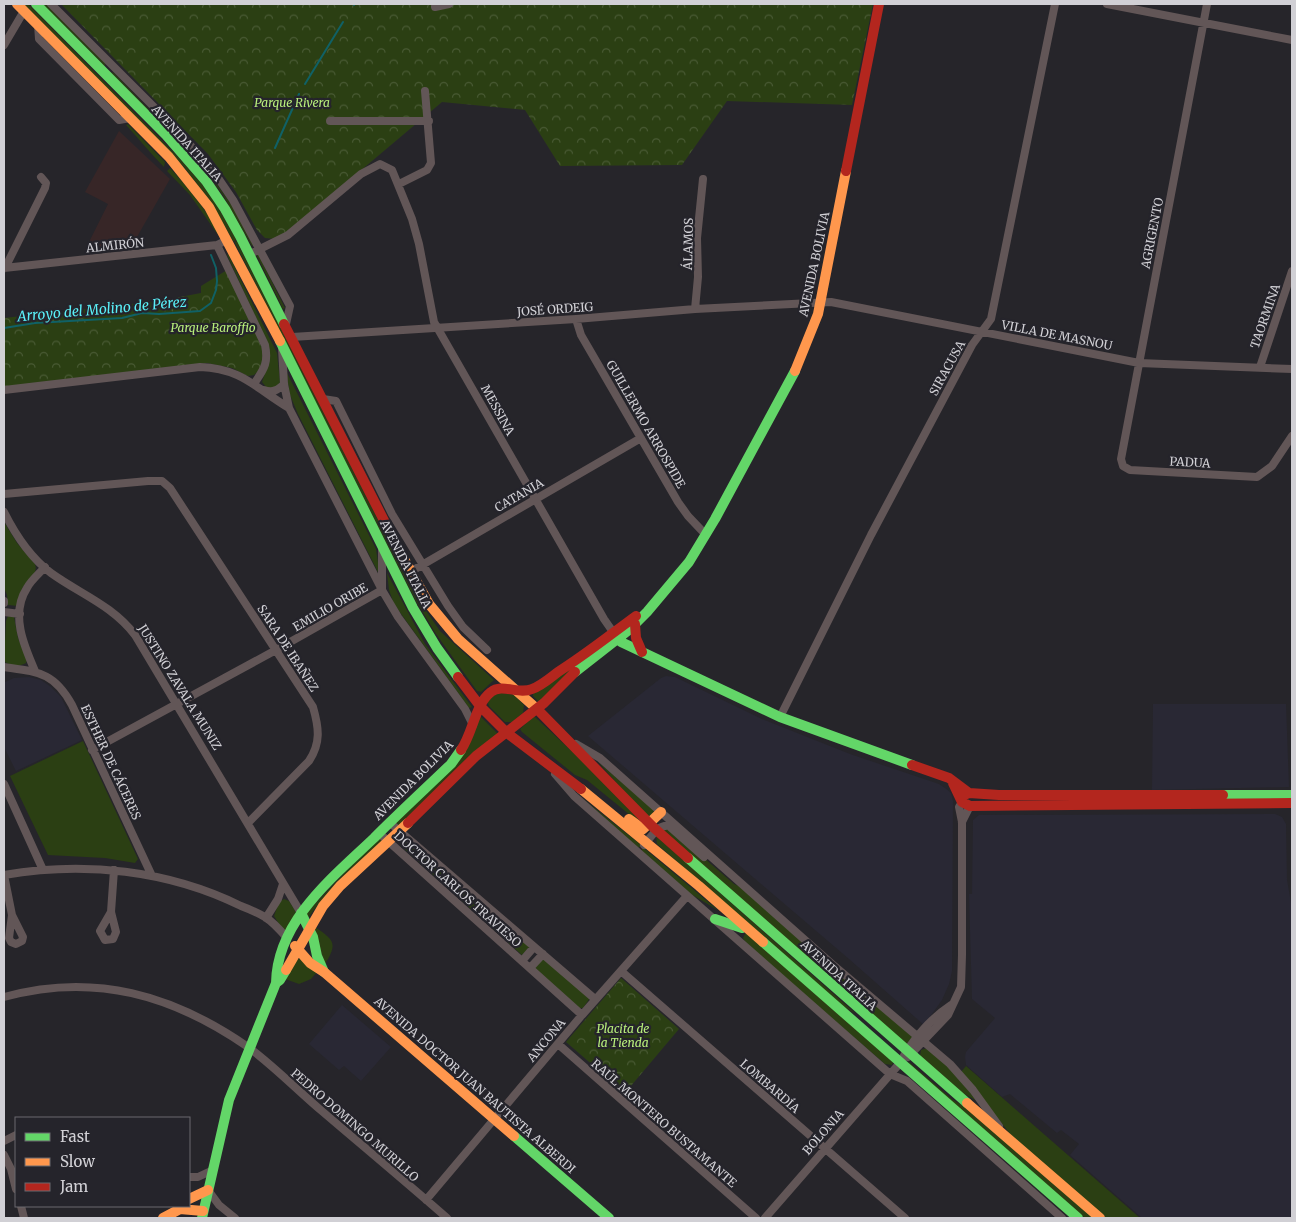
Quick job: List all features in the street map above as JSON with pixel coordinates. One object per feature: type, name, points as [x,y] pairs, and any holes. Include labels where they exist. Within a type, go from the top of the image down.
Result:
[{"type":"street","name":"AVENIDA ITALIA","points":[[36,4],[166,135],[206,181],[290,306],[286,324]]},
{"type":"street","name":"AVENIDA ITALIA","points":[[51,4],[174,127],[214,172],[233,200],[292,337],[410,572],[429,604],[458,639],[537,709],[653,827],[905,1056],[976,1136]]},
{"type":"street","points":[[435,7],[449,4]]},
{"type":"street","name":"AVENIDA BOLIVIA","points":[[276,983],[275,976],[287,938],[301,913],[316,893],[450,764],[468,740],[480,706],[488,694],[500,688],[518,691],[531,690],[538,687],[634,624],[647,612],[689,562],[706,535],[800,362],[820,302],[879,4]]},
{"type":"street","name":"SIRACUSA","points":[[780,717],[871,535],[972,345],[991,319],[1055,4]]},
{"type":"street","points":[[1107,4],[1292,40]]},
{"type":"street","name":"AGRIGENTO","points":[[1124,466],[1121,459],[1208,4]]},
{"type":"street","name":"AVENIDA ITALIA","points":[[20,7],[169,157],[209,207],[282,345],[421,622],[437,648],[480,706],[506,733],[574,784],[646,842],[841,1011],[859,1020],[964,1101],[1100,1218]]},
{"type":"street","points":[[4,46],[20,7]]},
{"type":"street","points":[[104,74],[112,65]]},
{"type":"street","points":[[255,252],[288,235],[361,174],[374,166],[380,164],[390,167],[399,184],[427,170],[432,159],[425,91]]},
{"type":"street","points":[[330,120],[429,121]]},
{"type":"street","points":[[5,268],[45,188],[46,183],[41,177]]},
{"type":"street","name":"ÁLAMOS","points":[[695,308],[698,277],[697,238],[703,179]]},
{"type":"street","name":"MESSINA","points":[[399,184],[419,244],[434,322],[604,619],[616,635]]},
{"type":"street","name":"ALMIRÓN","points":[[5,268],[217,245],[227,240]]},
{"type":"street","points":[[217,245],[265,346],[268,357],[254,384]]},
{"type":"street","name":"TAORMINA","points":[[1260,367],[1292,271]]},
{"type":"street","name":"JOSÉ ORDEIG","points":[[292,337],[576,319],[695,308],[820,302]]},
{"type":"street","name":"VILLA DE MASNOU","points":[[820,302],[841,303],[1139,363],[1292,369]]},
{"type":"street","name":"GUILLERMO ARROSPIDE","points":[[576,319],[581,335],[678,502],[706,535]]},
{"type":"street","name":"AVENIDA ITALIA","points":[[282,345],[284,384],[289,408],[382,590],[398,617],[465,709],[473,725]]},
{"type":"street","points":[[4,390],[200,367],[231,372],[254,384],[289,408]]},
{"type":"street","points":[[262,390],[273,392],[284,384]]},
{"type":"street","name":"AVENIDA ITALIA","points":[[323,399],[336,401],[392,514],[453,613],[474,639],[487,650]]},
{"type":"street","name":"PADUA","points":[[1124,466],[1130,470],[1258,476],[1272,466],[1292,436]]},
{"type":"street","name":"CATANIA","points":[[410,572],[640,438]]},
{"type":"street","name":"SARA DE IBAÑEZ","points":[[4,494],[148,481],[165,482],[170,488],[313,707],[317,721],[316,751],[248,823]]},
{"type":"street","name":"JUSTINO ZAVALA MUNIZ","points":[[4,512],[13,529],[45,567],[66,583],[110,609],[127,625],[177,704],[309,928]]},
{"type":"street","name":"EMILIO ORIBE","points":[[92,750],[382,590],[382,546]]},
{"type":"street","points":[[35,671],[21,636],[20,614],[25,590],[45,567]]},
{"type":"street","name":"AVENIDA BOLIVIA","points":[[202,1215],[229,1100],[249,1048],[276,983],[280,980],[323,906],[340,886],[389,842],[476,756],[537,709],[616,635],[650,607]]},
{"type":"street","points":[[4,612],[20,614]]},
{"type":"street","points":[[634,624],[636,642],[642,652]]},
{"type":"street","points":[[616,635],[621,642],[780,717],[950,778],[967,799]]},
{"type":"street","name":"ESTHER DE CÁCERES","points":[[4,667],[35,671],[61,687],[72,705],[152,876]]},
{"type":"street","name":"AVENIDA ITALIA","points":[[568,740],[600,758],[921,1039],[962,1078],[1006,1136]]},
{"type":"street","name":"AVENIDA ITALIA","points":[[548,765],[574,796],[890,1074],[907,1081],[1019,1173],[1078,1218]]},
{"type":"street","points":[[4,784],[43,870]]},
{"type":"street","points":[[574,784],[593,789],[640,828],[653,827]]},
{"type":"street","points":[[967,799],[1292,795]]},
{"type":"street","points":[[967,799],[1292,803]]},
{"type":"street","name":"BOLONIA","points":[[766,1218],[905,1056],[948,1015],[961,987],[962,822],[959,807],[967,799]]},
{"type":"street","points":[[637,852],[646,842],[661,812]]},
{"type":"street","name":"DOCTOR CARLOS TRAVIESO","points":[[389,822],[595,1000]]},
{"type":"street","name":"AVENIDA ITALIA","points":[[653,827],[669,826],[718,868],[736,882],[742,884]]},
{"type":"street","name":"DOCTOR CARLOS TRAVIESO","points":[[379,833],[582,1015]]},
{"type":"street","points":[[12,915],[4,875],[43,870],[114,870],[182,882],[215,893],[266,918],[287,938]]},
{"type":"street","points":[[111,912],[114,870]]},
{"type":"street","points":[[266,918],[278,899],[283,884]]},
{"type":"street","name":"ANCONA","points":[[426,1200],[582,1015],[687,896]]},
{"type":"street","points":[[715,919],[748,930]]},
{"type":"street","name":"AVENIDA DOCTOR JUAN BAUTISTA ALBERDI","points":[[309,928],[324,972]]},
{"type":"street","name":"AVENIDA DOCTOR JUAN BAUTISTA ALBERDI","points":[[287,938],[310,963],[324,972],[609,1218]]},
{"type":"street","name":"DOCTOR CARLOS TRAVIESO","points":[[522,961],[534,947]]},
{"type":"street","points":[[530,968],[542,954]]},
{"type":"street","name":"LOMBARDÍA","points":[[621,971],[905,1218]]},
{"type":"street","name":"PEDRO DOMINGO MURILLO","points":[[4,997],[36,989],[79,986],[133,994],[156,1000],[191,1014],[249,1048],[446,1218]]},
{"type":"street","name":"RAÚL MONTERO BUSTAMANTE","points":[[558,1044],[756,1218]]},
{"type":"street","points":[[4,1154],[11,1169],[15,1185]]},
{"type":"street","points":[[190,1177],[198,1177],[213,1170]]},
{"type":"street","name":"AVENIDA ITALIA","points":[[1019,1173],[1062,1218]]},
{"type":"street","points":[[190,1199],[208,1190],[219,1205],[235,1218]]},
{"type":"street","points":[[157,1218],[174,1207]]},
{"type":"street","points":[[163,1218],[180,1209],[202,1215]]},
{"type":"shaded area","points":[[119,131],[170,179],[133,244],[85,250],[108,204],[85,192]]},
{"type":"shaded area","points":[[666,676],[675,677],[762,719],[850,754],[939,784],[951,793],[953,801],[952,971],[942,1000],[924,1025],[588,736]]},
{"type":"shaded area","points":[[29,677],[41,680],[61,697],[82,740],[16,771],[4,747],[4,685],[5,682],[14,678]]},
{"type":"shaded area","points":[[1153,704],[1286,704],[1289,787],[1152,790]]},
{"type":"shaded area","points":[[1275,814],[1282,817],[1286,824],[1287,880],[1292,908],[1292,1218],[1142,1218],[1070,1155],[1079,1144],[1061,1130],[1057,1133],[1010,1094],[1002,1097],[966,1065],[966,1052],[995,1018],[972,999],[969,894],[972,894],[973,820],[979,815]]},
{"type":"shaded area","points":[[342,1005],[391,1047],[361,1081],[344,1066],[339,1070],[309,1044]]},
{"type":"green space","points":[[24,4],[28,4],[35,11],[202,184],[236,239],[234,242],[208,198],[184,167]]},
{"type":"green space","points":[[43,4],[46,4],[105,63],[105,66]]},
{"type":"green space","name":"Parque Rivera","points":[[61,4],[873,4],[852,105],[727,101],[682,165],[560,166],[525,110],[442,102],[283,236],[276,239],[265,238],[257,230],[236,192],[208,154]]},
{"type":"green space","points":[[111,72],[157,118],[172,128],[183,139],[186,146],[211,176],[235,210],[252,246],[223,195],[209,176],[179,141]]},
{"type":"green space","points":[[128,124],[165,162],[164,167],[126,125]]},
{"type":"green space","points":[[170,168],[204,210],[218,235],[190,195],[167,171]]},
{"type":"green space","points":[[236,240],[418,599],[440,631],[494,680],[481,692],[477,691],[436,634],[416,601],[235,243]]},
{"type":"green space","points":[[228,254],[277,353],[280,382],[276,388],[267,388],[262,382],[270,359],[269,346]]},
{"type":"green space","points":[[256,254],[258,254],[285,308],[283,309]]},
{"type":"green space","name":"Parque Baroffio","points":[[227,270],[263,350],[262,364],[254,375],[248,376],[232,368],[207,363],[4,387],[4,318],[159,301],[201,293],[201,286]]},
{"type":"green space","points":[[286,371],[376,549],[380,576],[298,414],[290,395]]},
{"type":"green space","points":[[4,522],[36,568],[34,574],[22,589],[18,606],[8,605],[4,588]]},
{"type":"green space","points":[[387,573],[425,644],[472,707],[469,708],[394,604],[389,590]]},
{"type":"green space","points":[[8,616],[14,617],[18,638],[27,660],[24,664],[12,665],[4,661],[6,621]]},
{"type":"green space","points":[[581,661],[539,702],[533,696],[533,694]]},
{"type":"green space","points":[[495,692],[514,695],[524,705],[523,713],[512,722],[505,722],[489,706],[487,701]]},
{"type":"green space","points":[[480,716],[498,734],[468,757],[399,825],[396,823],[454,764]]},
{"type":"green space","points":[[533,717],[579,758],[642,821],[641,824],[587,780],[575,775],[522,732],[520,729]]},
{"type":"green space","points":[[83,741],[138,859],[135,863],[105,858],[48,855],[10,776]]},
{"type":"green space","points":[[598,762],[655,810],[648,818]]},
{"type":"green space","points":[[582,798],[640,844],[641,846],[638,848]]},
{"type":"green space","points":[[667,826],[734,884],[743,888],[913,1037],[909,1044],[906,1045],[662,830]]},
{"type":"green space","points":[[656,836],[856,1014],[843,1006],[657,844]]},
{"type":"green space","points":[[378,838],[381,838],[382,842],[334,887],[308,918],[306,914],[310,909]]},
{"type":"green space","points":[[404,841],[529,945],[522,955],[400,845]]},
{"type":"green space","points":[[642,849],[645,849],[719,911],[686,891],[642,852]]},
{"type":"green space","points":[[284,899],[289,901],[296,912],[287,931],[281,927],[274,916],[279,902]]},
{"type":"green space","points":[[315,927],[332,942],[332,951],[325,964],[318,943]]},
{"type":"green space","points":[[745,934],[893,1062],[892,1065],[885,1064],[754,951],[744,940]]},
{"type":"green space","points":[[543,958],[590,998],[583,1008],[579,1008],[535,968]]},
{"type":"green space","points":[[298,959],[302,959],[317,972],[311,979],[299,984],[285,979]]},
{"type":"green space","name":"Placita de la Tienda","points":[[621,978],[679,1029],[625,1093],[566,1042]]},
{"type":"green space","points":[[927,1048],[961,1079],[977,1101],[961,1092],[920,1056],[921,1050]]},
{"type":"green space","points":[[909,1062],[953,1100],[965,1107],[1094,1218],[1085,1218],[908,1064]]},
{"type":"green space","points":[[966,1066],[1140,1218],[1102,1218],[1015,1140],[961,1072]]},
{"type":"waterway","name":"Arroyo del Molino de Pérez","points":[[305,84],[343,22]]},
{"type":"waterway","name":"Arroyo del Molino de Pérez","points":[[275,148],[299,94]]},
{"type":"waterway","name":"Arroyo del Molino de Pérez","points":[[4,328],[35,323],[122,318],[142,313],[159,314],[200,311],[211,303],[216,290],[216,268],[211,255]]},
{"type":"traffic: fast","points":[[36,4],[166,135],[206,181],[240,236],[284,324]]},
{"type":"traffic: fast","points":[[280,341],[413,608],[437,648],[458,677]]},
{"type":"traffic: fast","points":[[575,672],[630,629],[647,612],[689,562],[715,519],[795,371]]},
{"type":"traffic: fast","points":[[614,633],[621,642],[780,717],[912,765]]},
{"type":"traffic: fast","points":[[276,983],[279,961],[286,940],[310,902],[342,868],[451,764],[461,750]]},
{"type":"traffic: fast","points":[[1223,795],[1292,795]]},
{"type":"traffic: fast","points":[[688,858],[967,1103]]},
{"type":"traffic: fast","points":[[301,913],[313,937],[317,956],[324,972]]},
{"type":"traffic: fast","points":[[715,919],[742,928]]},
{"type":"traffic: fast","points":[[763,942],[1078,1218]]},
{"type":"traffic: fast","points":[[202,1218],[229,1100],[276,983],[286,970]]},
{"type":"traffic: fast","points":[[514,1136],[609,1218]]},
{"type":"traffic: slow","points":[[17,4],[169,157],[209,207],[280,341]]},
{"type":"traffic: slow","points":[[795,371],[818,314],[846,171]]},
{"type":"traffic: slow","points":[[399,550],[429,604],[458,639],[537,709]]},
{"type":"traffic: slow","points":[[581,789],[699,886],[763,942]]},
{"type":"traffic: slow","points":[[629,819],[643,829],[661,812]]},
{"type":"traffic: slow","points":[[286,970],[323,906],[340,886],[408,823]]},
{"type":"traffic: slow","points":[[295,946],[310,963],[324,972],[514,1136]]},
{"type":"traffic: slow","points":[[967,1103],[1100,1218]]},
{"type":"traffic: slow","points":[[190,1199],[208,1190]]},
{"type":"traffic: slow","points":[[163,1218],[180,1209],[203,1211]]},
{"type":"traffic: jam","points":[[846,171],[879,4]]},
{"type":"traffic: jam","points":[[284,324],[399,550]]},
{"type":"traffic: jam","points":[[461,750],[481,704],[491,692],[500,689],[522,691],[539,686],[636,616]]},
{"type":"traffic: jam","points":[[635,624],[636,638],[642,652]]},
{"type":"traffic: jam","points":[[408,823],[476,756],[544,703],[575,672]]},
{"type":"traffic: jam","points":[[458,677],[480,706],[507,733],[581,789]]},
{"type":"traffic: jam","points":[[537,709],[653,827],[688,858]]},
{"type":"traffic: jam","points":[[912,765],[949,778],[969,793]]},
{"type":"traffic: jam","points":[[953,783],[962,802],[970,806],[1292,803]]},
{"type":"traffic: jam","points":[[964,795],[969,793],[999,795],[1223,795]]}]
